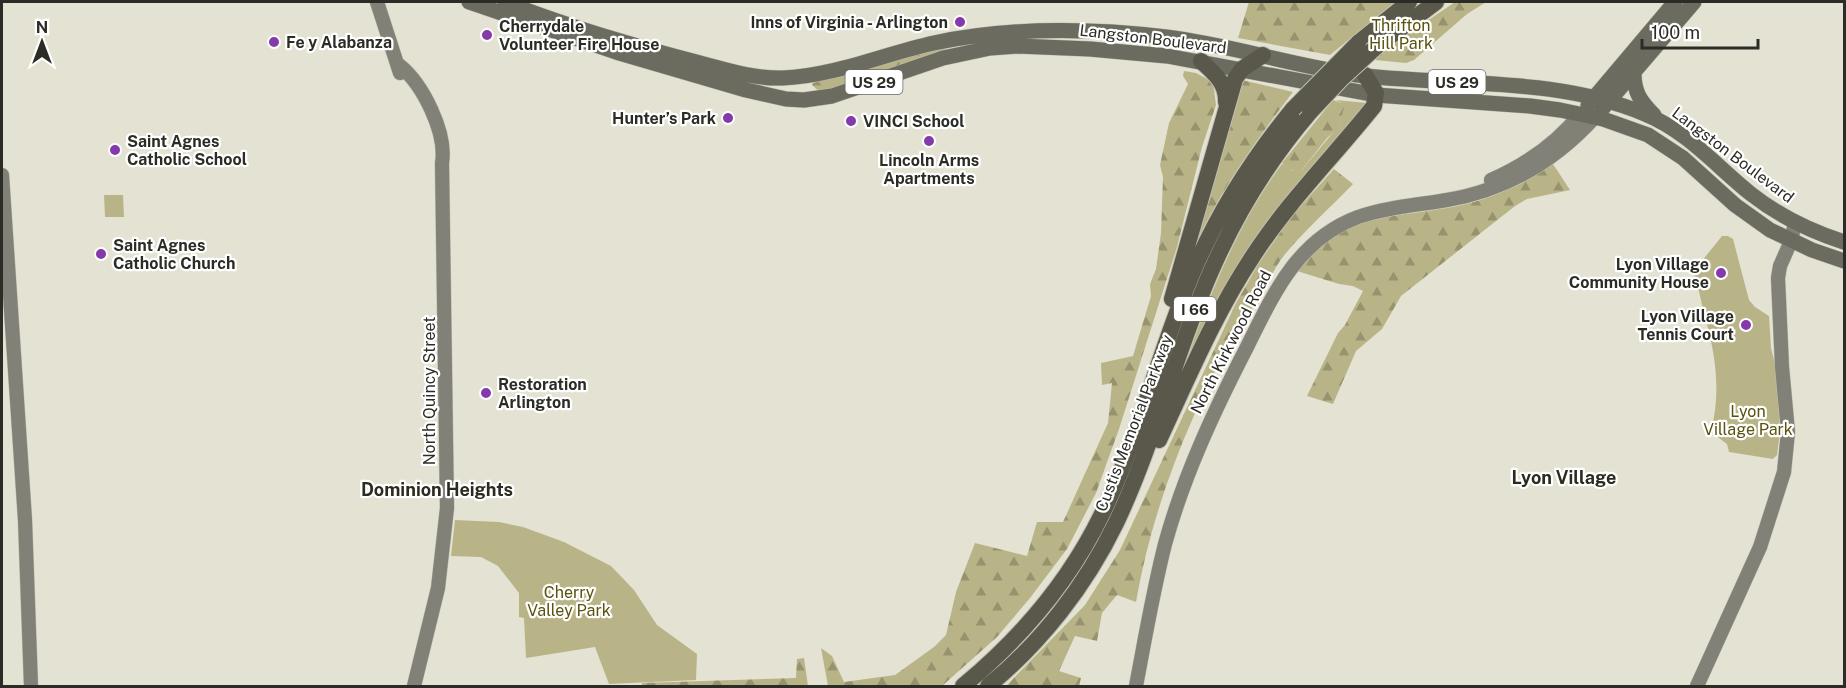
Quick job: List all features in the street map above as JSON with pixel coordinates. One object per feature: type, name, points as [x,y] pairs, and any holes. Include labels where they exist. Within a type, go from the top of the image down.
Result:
[{"type":"highway","name":"Custis Memorial Parkway","points":[[963,687],[1023,630],[1067,575],[1105,507],[1178,308],[1227,202],[1256,157],[1293,109],[1358,43],[1409,2]]},
{"type":"highway","name":"Custis Memorial Parkway","points":[[988,687],[1027,650],[1055,618],[1092,566],[1116,523],[1136,475],[1195,310],[1238,213],[1262,176],[1284,143],[1342,78],[1377,46],[1436,2]]},
{"type":"highway","points":[[1138,420],[1146,380],[1235,79],[1242,69],[1263,55]]},
{"type":"highway","points":[[1201,61],[1224,86],[1225,112]]},
{"type":"highway","points":[[1116,523],[1135,495],[1166,423],[1238,279],[1288,208],[1373,108],[1376,95],[1365,75]]},
{"type":"main road","name":"North Quincy Street","points":[[377,2],[399,65],[409,73],[439,129],[444,152],[442,163],[446,517],[438,588],[414,687]]},
{"type":"main road","name":"Langston Boulevard","points":[[469,2],[616,52],[786,99],[814,99],[841,94],[922,64],[960,54],[1000,47],[1049,46],[1178,57],[1318,86],[1376,95],[1530,106],[1587,116],[1636,130],[1673,150],[1746,214],[1770,230],[1818,253],[1845,261]]},
{"type":"main road","name":"Langston Boulevard","points":[[505,2],[654,51],[767,78],[803,76],[933,43],[1000,34],[1053,31],[1110,32],[1186,40],[1365,75],[1527,87],[1601,100],[1632,109],[1660,121],[1691,141],[1764,204],[1795,223],[1845,242]]},
{"type":"main road","points":[[1601,100],[1674,2]]},
{"type":"main road","points":[[1601,100],[1634,73],[1694,2]]},
{"type":"main road","points":[[1178,57],[1186,40]]},
{"type":"main road","points":[[1634,73],[1638,98],[1660,121]]},
{"type":"main road","name":"North Kirkwood Road","points":[[1136,687],[1166,543],[1188,475],[1221,398],[1267,307],[1299,256],[1336,227],[1360,216],[1394,208],[1465,197],[1512,180],[1536,168],[1564,148],[1601,100]]},
{"type":"main road","name":"North Kirkwood Road","points":[[1130,687],[1151,577],[1182,470],[1213,401],[1284,265],[1297,249],[1316,232],[1354,211],[1384,202],[1461,190],[1504,174],[1523,164],[1587,116]]},
{"type":"main road","points":[[2,175],[25,520],[31,687]]},
{"type":"main road","points":[[1697,687],[1760,548],[1784,472],[1788,432],[1778,278],[1795,223]]},
{"type":"green space","points":[[1249,2],[1395,2],[1330,55],[1238,38]]},
{"type":"green space","points":[[1455,2],[1486,2],[1467,14],[1414,60],[1406,63],[1375,60],[1389,47]]},
{"type":"green space","points":[[945,48],[945,52],[821,93],[812,85],[855,69]]},
{"type":"green space","points":[[1184,71],[1196,73],[1213,82],[1216,105],[1202,147],[1177,247],[1119,429],[1096,493],[1067,549],[997,637],[942,686],[828,686],[821,648],[832,656],[844,682],[895,675],[934,647],[946,635],[956,592],[975,543],[1027,556],[1037,522],[1063,522],[1108,423],[1112,383],[1102,385],[1101,363],[1133,356],[1151,296],[1150,284],[1156,269],[1161,233],[1163,177],[1160,165],[1169,123],[1188,84],[1183,76]]},
{"type":"green space","points":[[1242,80],[1293,92],[1240,166],[1195,245]]},
{"type":"green space","points":[[1333,100],[1342,103],[1344,107],[1339,127],[1327,138],[1301,171],[1288,169],[1282,163]]},
{"type":"green space","points":[[1336,100],[1367,103],[1341,135],[1184,368],[1214,288],[1251,211],[1282,164],[1292,171],[1301,171],[1340,124],[1342,103]]},
{"type":"green space","points":[[1553,164],[1570,190],[1527,199],[1515,206],[1401,296],[1382,329],[1356,351],[1333,404],[1307,396],[1338,333],[1345,325],[1363,291],[1353,286],[1297,271],[1316,251],[1352,227],[1389,217],[1457,206],[1495,195]]},
{"type":"green space","points":[[1334,169],[1353,184],[1282,258],[1259,299],[1240,325],[1205,391],[1163,494],[1143,565],[1136,602],[1117,595],[1102,613],[1097,641],[1075,636],[1059,671],[1081,678],[1079,686],[1006,686],[1085,605],[1120,550],[1236,303],[1259,263],[1291,217]]},
{"type":"green space","points":[[104,195],[123,195],[124,217],[105,217]]},
{"type":"green space","name":"Lyon Village Park","points":[[1722,236],[1733,239],[1749,300],[1769,316],[1771,348],[1776,368],[1780,432],[1777,455],[1773,459],[1729,452],[1727,444],[1711,432],[1716,403],[1716,374],[1709,331],[1693,272]]},
{"type":"green space","name":"Cherry Valley Park","points":[[455,520],[499,522],[523,527],[564,542],[611,566],[634,590],[657,625],[697,654],[696,680],[609,684],[595,647],[526,658],[524,618],[519,617],[519,593],[498,566],[481,557],[451,556]]},
{"type":"green space","points":[[804,658],[808,686],[642,686],[642,683],[796,678],[797,659]]},
{"type":"place","name":"Inns of Virginia - Arlington","points":[[960,22]]},
{"type":"place","name":"Cherrydale Volunteer Fire House","points":[[487,35]]},
{"type":"place","name":"Fe y Alabanza","points":[[274,42]]},
{"type":"place","name":"Hunter’s Park","points":[[728,118]]},
{"type":"place","name":"VINCI School","points":[[851,121]]},
{"type":"place","name":"Lincoln Arms Apartments","points":[[929,141]]},
{"type":"place","name":"Saint Agnes Catholic School","points":[[115,150]]},
{"type":"place","name":"Saint Agnes Catholic Church","points":[[101,254]]},
{"type":"place","name":"Lyon Village Community House","points":[[1721,273]]},
{"type":"place","name":"Lyon Village Tennis Court","points":[[1746,325]]},
{"type":"place","name":"Restoration Arlington","points":[[486,393]]},
{"type":"district","name":"Lyon Village","points":[[1564,477]]},
{"type":"district","name":"Dominion Heights","points":[[437,489]]},
{"type":"park label","name":"Thrifton Hill Park","points":[[1401,34]]}]
